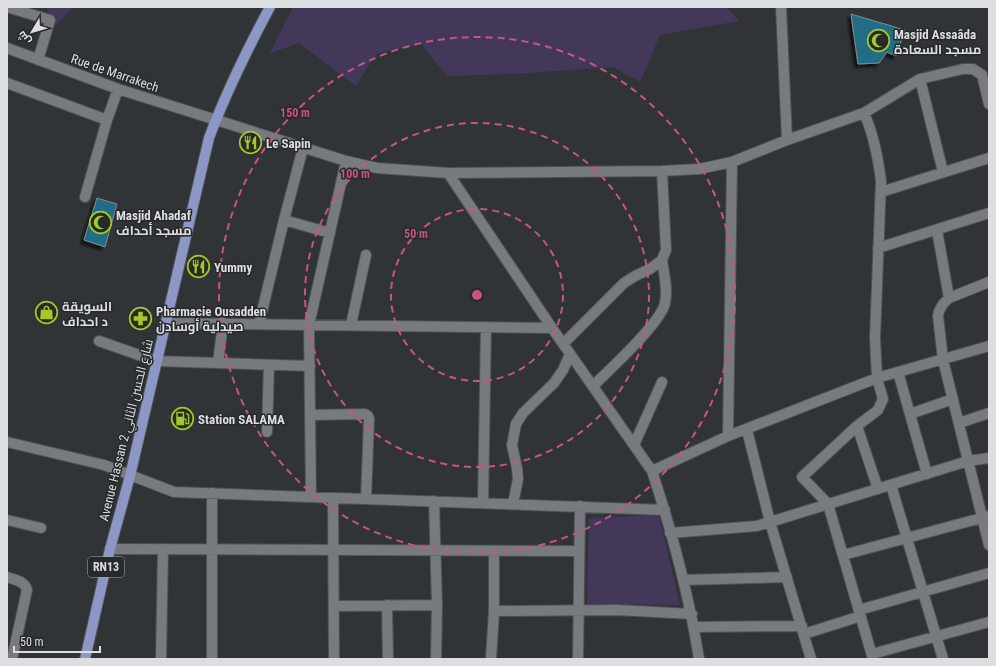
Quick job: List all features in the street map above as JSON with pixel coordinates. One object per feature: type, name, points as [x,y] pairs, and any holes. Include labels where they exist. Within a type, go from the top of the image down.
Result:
[{"type":"main road","name":"Avenue Hassan 2 شارع الحسن الثاني","points":[[85,659],[110,549],[130,476],[209,138],[259,27],[270,7]]},
{"type":"street","points":[[7,7],[50,20],[38,60]]},
{"type":"street","points":[[781,7],[787,140]]},
{"type":"street","name":"Rue de Marrakech","points":[[7,48],[118,89],[346,161],[377,168],[448,173],[662,171],[699,169],[732,162],[787,140],[864,113],[920,79],[963,69],[973,69],[982,75],[989,104]]},
{"type":"street","points":[[920,79],[943,172]]},
{"type":"street","points":[[7,83],[107,120]]},
{"type":"street","points":[[85,197],[107,120],[118,89]]},
{"type":"street","points":[[864,113],[871,129],[879,161],[881,192],[875,338],[877,378],[883,399],[878,410],[857,426],[802,477],[828,504],[873,657],[989,622]]},
{"type":"street","points":[[259,324],[303,148]]},
{"type":"street","points":[[881,192],[989,158]]},
{"type":"street","points":[[311,497],[309,325],[346,161]]},
{"type":"street","points":[[728,436],[732,162]]},
{"type":"street","points":[[593,386],[656,320],[665,304],[666,291],[662,260],[666,250],[662,171]]},
{"type":"street","points":[[448,173],[552,328],[652,471],[665,510],[692,614],[699,659]]},
{"type":"street","points":[[878,248],[989,213]]},
{"type":"street","points":[[284,220],[330,232]]},
{"type":"street","points":[[937,230],[949,298]]},
{"type":"street","points":[[351,325],[366,255]]},
{"type":"street","points":[[563,344],[624,283],[650,269],[662,260]]},
{"type":"street","points":[[989,282],[949,298],[939,309],[938,316],[943,360],[968,461],[985,517],[989,546]]},
{"type":"street","points":[[165,323],[552,328]]},
{"type":"street","points":[[218,363],[223,324]]},
{"type":"street","points":[[483,503],[486,327]]},
{"type":"street","points":[[99,341],[156,361],[310,366]]},
{"type":"street","points":[[652,471],[728,436],[747,430],[877,378],[989,346]]},
{"type":"street","points":[[513,504],[518,479],[512,445],[516,424],[523,413],[554,383],[563,370],[570,354]]},
{"type":"street","points":[[267,432],[269,365]]},
{"type":"street","points":[[898,372],[927,474]]},
{"type":"street","points":[[634,445],[662,382]]},
{"type":"street","points":[[910,414],[953,399]]},
{"type":"street","points":[[959,423],[989,413]]},
{"type":"street","points":[[310,416],[365,414],[368,416],[366,499]]},
{"type":"street","points":[[857,426],[878,489]]},
{"type":"street","points":[[747,430],[770,522],[811,659]]},
{"type":"street","points":[[8,445],[104,465],[174,492],[665,510]]},
{"type":"street","points":[[670,533],[757,526],[968,461],[989,458]]},
{"type":"street","points":[[891,485],[943,659]]},
{"type":"street","points":[[212,493],[212,659]]},
{"type":"street","points":[[333,498],[335,606],[334,659]]},
{"type":"street","points":[[434,501],[437,604],[436,659]]},
{"type":"street","points":[[578,659],[580,506]]},
{"type":"street","points":[[843,555],[985,517]]},
{"type":"street","points":[[7,520],[41,528]]},
{"type":"street","points":[[110,549],[494,552],[580,551]]},
{"type":"street","points":[[161,659],[163,549]]},
{"type":"street","points":[[492,659],[494,552]]},
{"type":"street","points":[[694,627],[803,630],[989,573]]},
{"type":"street","points":[[7,577],[22,582],[26,585],[27,590],[12,659]]},
{"type":"street","points":[[683,580],[787,577]]},
{"type":"street","points":[[335,606],[437,604]]},
{"type":"street","points":[[387,605],[388,659]]},
{"type":"street","points":[[494,610],[579,610],[692,614]]},
{"type":"shaded area","points":[[46,7],[73,7],[56,25]]},
{"type":"shaded area","points":[[293,7],[727,7],[739,21],[660,35],[640,82],[613,67],[512,74],[447,76],[421,44],[376,54],[356,86],[299,43],[270,53]]},
{"type":"shaded area","points":[[659,515],[680,605],[587,604],[589,518]]},
{"type":"building","name":"Masjid Assaâda مسجد السعادة","points":[[851,14],[905,30],[896,56],[887,52],[879,63],[858,64]]},
{"type":"building","name":"Masjid Ahadaf مسجد أحداف","points":[[97,198],[117,204],[105,247],[84,240]]},
{"type":"place","name":"Masjid Assaâda مسجد السعادة","points":[[878,41]]},
{"type":"place","name":"Le Sapin","points":[[251,143]]},
{"type":"place","name":"Masjid Ahadaf مسجد أحداف","points":[[101,222]]},
{"type":"place","name":"Yummy","points":[[198,267]]},
{"type":"place","name":"السويقة د احداف","points":[[46,313]]},
{"type":"place","name":"Pharmacie Ousadden صيدلية أوسادن","points":[[140,318]]},
{"type":"place","name":"Station SALAMA","points":[[183,419]]}]
